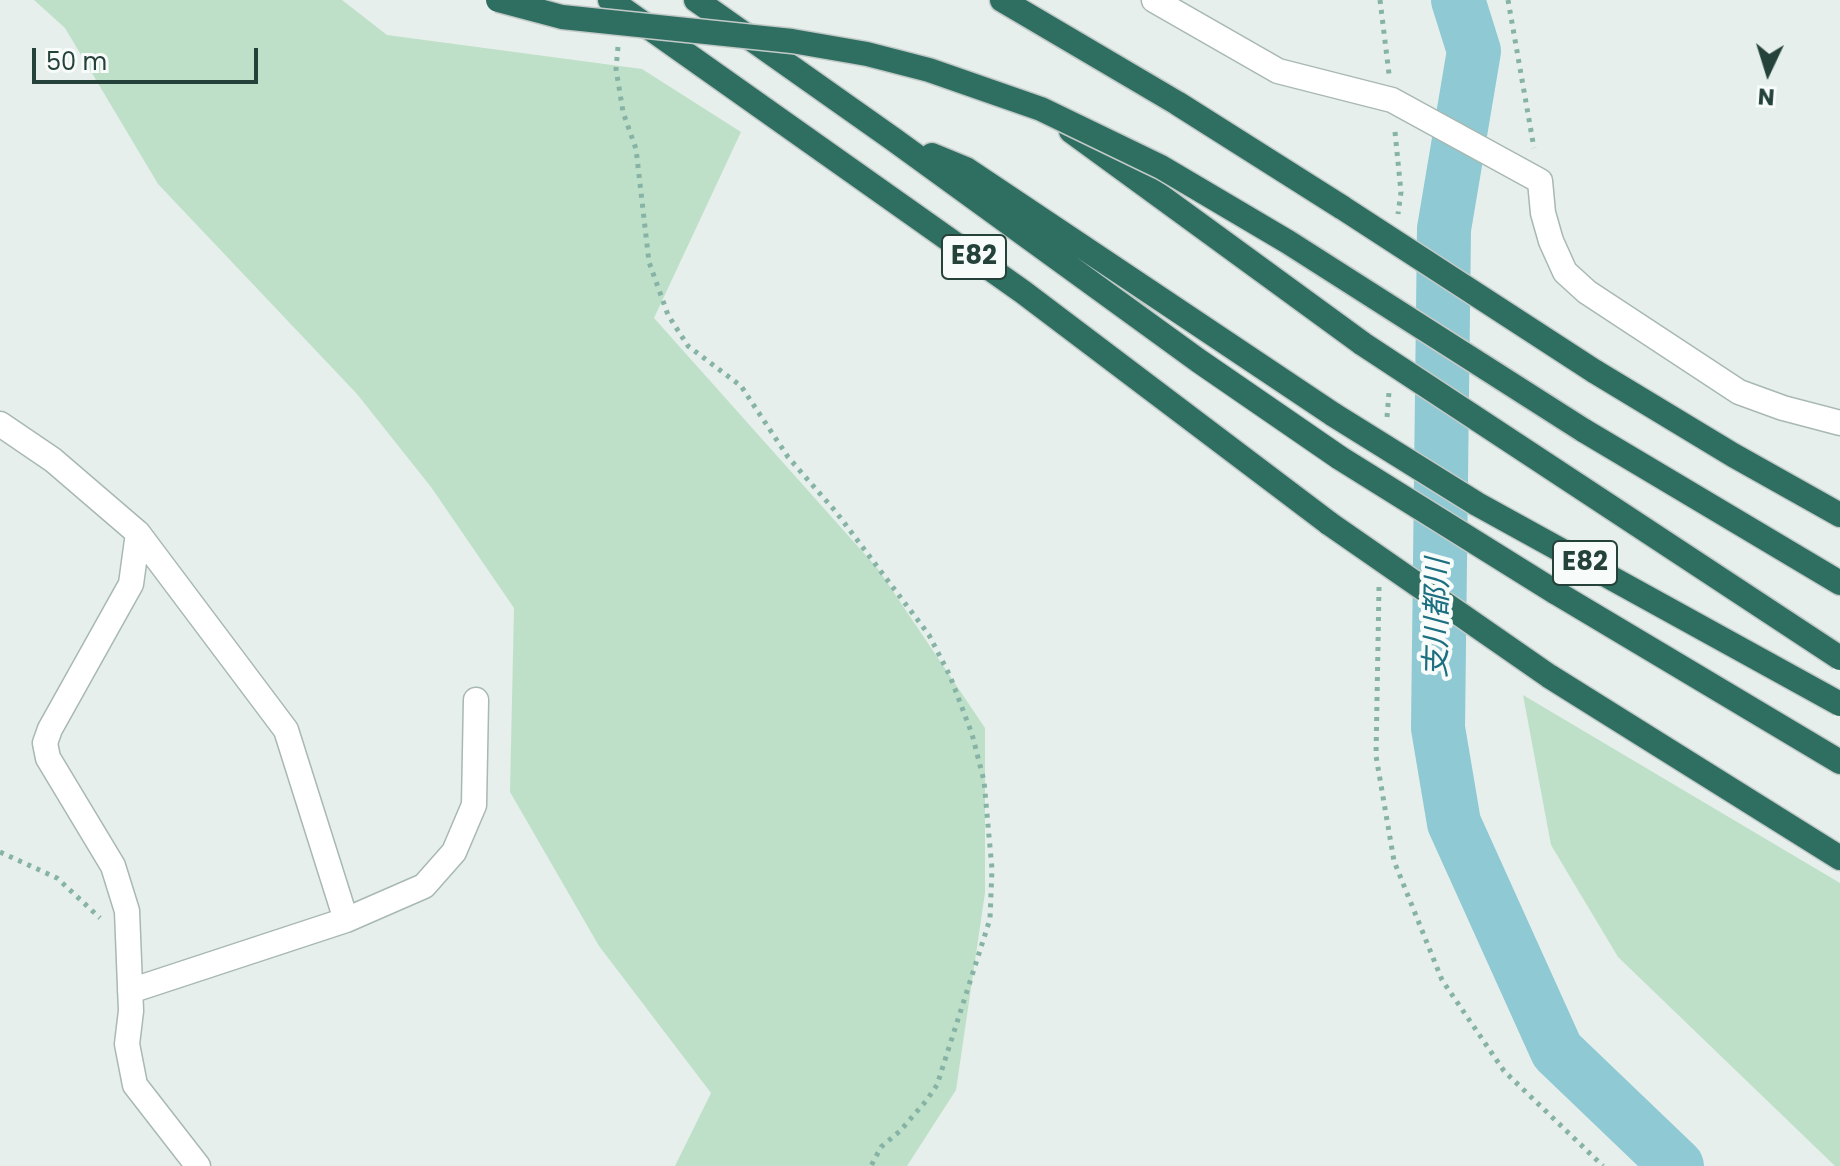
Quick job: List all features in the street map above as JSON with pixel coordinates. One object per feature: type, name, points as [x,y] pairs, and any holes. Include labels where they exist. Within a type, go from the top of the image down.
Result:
[{"type":"highway","name":"E82","points":[[498,0],[562,17],[792,41],[867,54],[942,74],[1041,109],[1363,344],[1840,658]]},
{"type":"highway","name":"E82","points":[[610,0],[1023,292],[1330,524],[1549,676],[1840,858]]},
{"type":"highway","name":"E82","points":[[696,0],[1199,361],[1340,458],[1555,592],[1840,762]]},
{"type":"highway","points":[[1002,0],[1177,103],[1594,371],[1840,515]]},
{"type":"highway","points":[[1041,109],[1161,167],[1288,242],[1583,430],[1840,583]]},
{"type":"highway","name":"E82","points":[[893,139],[966,169],[1334,415],[1477,504],[1840,704]]},
{"type":"street","points":[[1154,0],[1278,71],[1392,100],[1540,181],[1543,213],[1551,241],[1565,272],[1587,292],[1739,392],[1840,423]]},
{"type":"street","points":[[0,424],[53,460],[138,533],[286,730],[346,920]]},
{"type":"street","points":[[138,533],[131,584],[45,743],[48,758],[113,866],[127,911],[130,991],[127,1044],[135,1085],[198,1166]]},
{"type":"street","points":[[130,991],[346,920],[424,886],[454,852],[474,805],[476,700]]},
{"type":"path","points":[[1380,0],[1401,192],[1398,222]]},
{"type":"path","points":[[1508,0],[1540,181]]},
{"type":"path","points":[[620,34],[616,69],[623,112],[636,149],[649,262],[668,315],[688,346],[741,386],[788,457],[836,512],[929,635],[950,676],[984,781],[992,869],[990,919],[937,1085],[900,1131],[881,1147],[871,1166]]},
{"type":"path","points":[[1387,427],[1389,379]]},
{"type":"path","points":[[1379,584],[1376,756],[1394,861],[1442,980],[1504,1071],[1603,1166]]},
{"type":"path","points":[[0,852],[57,878],[128,943]]},
{"type":"green space","points":[[34,0],[342,0],[387,35],[642,69],[741,132],[654,318],[878,569],[985,728],[985,893],[956,1090],[907,1166],[675,1166],[711,1093],[599,946],[510,792],[514,608],[431,487],[357,394],[158,184],[65,28]]},
{"type":"green space","points":[[1523,695],[1840,883],[1840,1166],[1835,1166],[1618,957],[1551,845]]},
{"type":"waterway","name":"支川都川","points":[[1458,0],[1474,51],[1444,229],[1438,728],[1454,823],[1557,1051],[1677,1166]]}]
